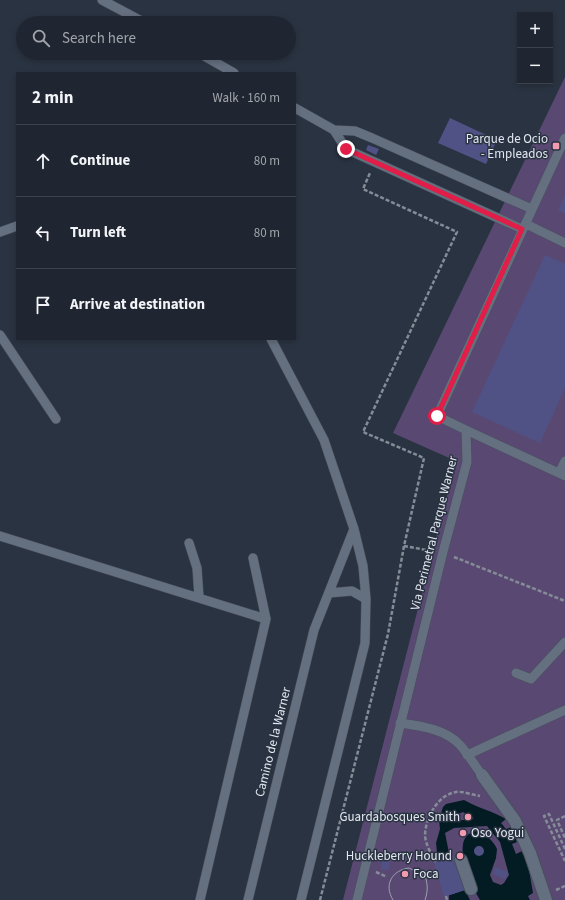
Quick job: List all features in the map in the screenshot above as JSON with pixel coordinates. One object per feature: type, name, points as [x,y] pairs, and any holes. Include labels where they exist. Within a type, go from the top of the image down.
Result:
[{"type":"street","points":[[482,775],[515,821],[530,852],[546,900]]},
{"type":"street","points":[[461,860],[472,889]]},
{"type":"lane","points":[[102,0],[132,16]]},
{"type":"lane","points":[[211,60],[232,72]]},
{"type":"lane","points":[[296,109],[334,130],[355,131],[532,209]]},
{"type":"lane","points":[[334,130],[346,149],[374,163],[565,242]]},
{"type":"lane","points":[[565,138],[437,416],[562,474],[565,461]]},
{"type":"lane","points":[[0,232],[16,226]]},
{"type":"lane","points":[[0,334],[56,420]]},
{"type":"lane","points":[[272,340],[324,440],[354,529],[363,566],[366,599],[365,643],[301,900]]},
{"type":"lane","name":"Via Perimetral Parque Warner","points":[[357,900],[442,552],[467,462],[466,430]]},
{"type":"lane","name":"Camino de la Warner","points":[[248,900],[314,630],[330,593],[354,529]]},
{"type":"lane","points":[[0,536],[266,618]]},
{"type":"lane","points":[[188,543],[197,568],[199,597]]},
{"type":"lane","points":[[200,900],[266,618],[253,558]]},
{"type":"lane","points":[[330,593],[352,591],[366,599]]},
{"type":"lane","points":[[516,673],[531,680],[565,642]]},
{"type":"lane","points":[[467,755],[565,710]]},
{"type":"lane","points":[[400,723],[425,727],[441,732],[460,744],[482,775]]},
{"type":"path","points":[[320,900],[388,634],[404,546],[424,458],[363,432],[457,232],[363,189],[374,163]]},
{"type":"path","points":[[404,546],[442,552],[565,600]]},
{"type":"path","points":[[436,862],[428,848],[425,836],[428,821],[434,808],[443,798],[456,792],[499,799]]},
{"type":"path","points":[[565,849],[549,814],[544,816],[565,861]]},
{"type":"path","points":[[565,816],[557,820],[565,838]]},
{"type":"path","points":[[376,872],[387,877]]},
{"type":"path","points":[[446,896],[447,900]]},
{"type":"shaded area","points":[[565,77],[565,900],[343,900],[456,461],[393,433]]},
{"type":"water","points":[[464,800],[506,819],[501,823],[506,829],[512,827],[517,842],[512,844],[516,854],[522,851],[529,870],[533,893],[528,896],[530,900],[480,900],[467,872],[464,861],[464,841],[469,834],[478,831],[491,840],[497,849],[496,858],[490,875],[493,882],[501,885],[509,875],[500,842],[487,826],[454,828],[445,833],[450,858],[438,861],[436,843],[440,829],[439,820],[443,807],[446,804]],"holes":[[[463,812],[474,819],[454,821],[452,819],[456,815]]]},
{"type":"water","points":[[465,890],[470,900],[449,900],[449,895]]},
{"type":"building","points":[[450,118],[497,140],[486,164],[438,143]]},
{"type":"building","points":[[368,145],[379,149],[376,155],[366,150]]},
{"type":"building","points":[[565,196],[565,213],[558,210]]},
{"type":"building","points":[[545,255],[565,264],[565,388],[540,443],[472,412]]},
{"type":"building","points":[[477,846],[481,846],[483,847],[483,855],[477,856],[474,853],[474,849]]},
{"type":"building","points":[[454,856],[465,890],[444,897],[434,863]]},
{"type":"building","points":[[382,860],[390,861],[389,870],[381,869]]},
{"type":"building","points":[[495,867],[508,872],[505,879],[493,874]]},
{"type":"tram line","points":[[393,900],[390,894],[389,883],[394,875],[403,869],[409,868],[425,876],[427,882],[427,894],[425,900]]},
{"type":"place","name":"Parque de Ocio - Empleados","points":[[556,146]]},
{"type":"place","name":"Guardabosques Smith","points":[[468,817]]},
{"type":"place","name":"Oso Yogui","points":[[463,833]]},
{"type":"place","name":"Huckleberry Hound","points":[[460,856]]},
{"type":"place","name":"Foca","points":[[405,874]]},
{"type":"route","points":[[346,149],[522,229],[437,416]]}]
